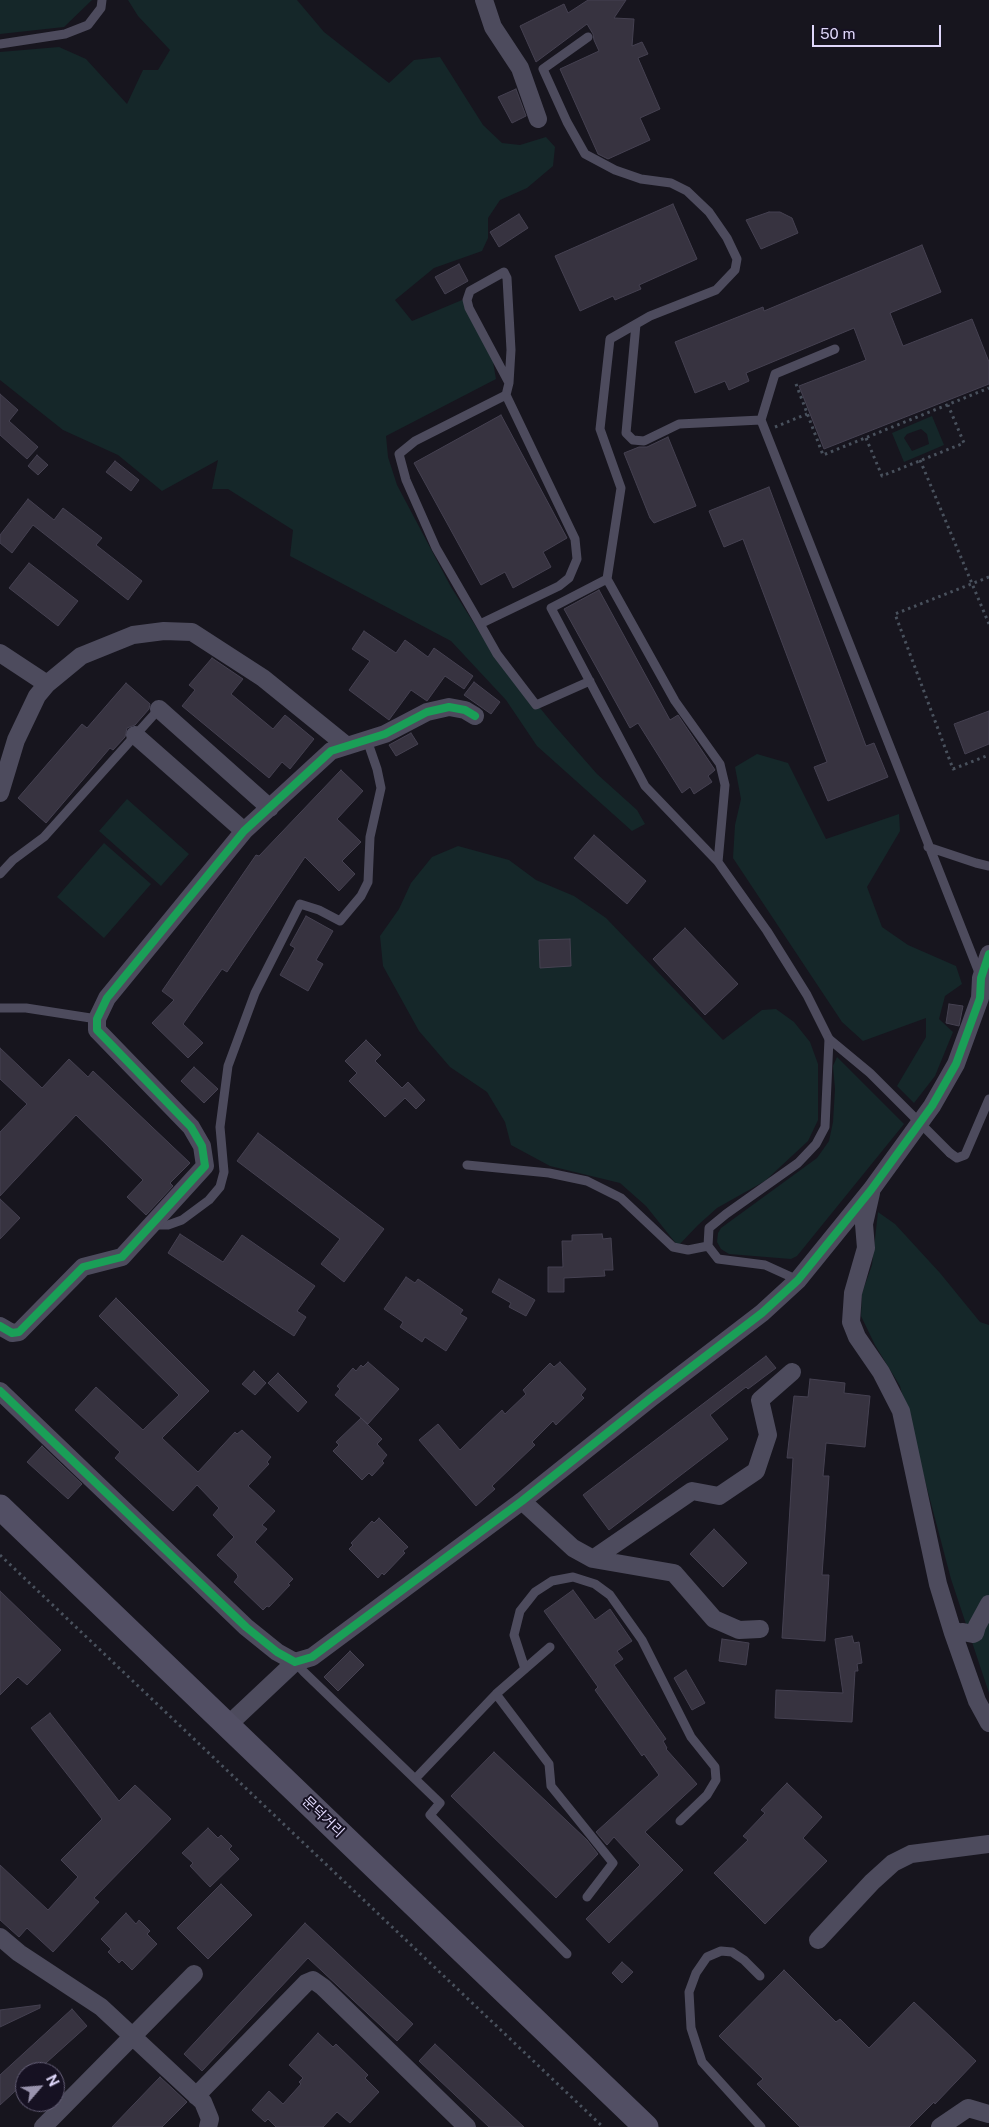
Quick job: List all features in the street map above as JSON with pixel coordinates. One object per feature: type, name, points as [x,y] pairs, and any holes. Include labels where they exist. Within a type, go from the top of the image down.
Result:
[{"type":"main road","name":"문덕거리","points":[[0,1507],[646,2127]]},
{"type":"street","points":[[484,0],[493,27],[520,68],[538,119]]},
{"type":"street","points":[[0,793],[16,740],[37,696],[46,684],[81,656],[133,635],[164,631],[192,632],[263,678],[347,746]]},
{"type":"street","points":[[0,653],[46,684]]},
{"type":"street","points":[[0,1326],[12,1333],[19,1332],[83,1267],[122,1257],[205,1166],[202,1146],[191,1127],[97,1030],[97,1018],[107,998],[244,831],[331,751],[385,734],[427,712],[449,707],[465,710],[475,716]]},
{"type":"street","points":[[159,709],[270,808]]},
{"type":"street","points":[[135,735],[244,831]]},
{"type":"street","points":[[228,1725],[295,1662],[312,1657],[522,1501],[651,1398],[762,1313],[798,1280],[872,1190],[932,1106],[956,1064],[980,998],[981,978],[989,954]]},
{"type":"street","points":[[872,1190],[864,1224],[866,1248],[853,1292],[851,1322],[857,1337],[881,1372],[901,1411],[938,1584],[977,1701],[989,1723]]},
{"type":"street","points":[[593,1559],[692,1490],[720,1496],[756,1471],[768,1435],[760,1400],[792,1372]]},
{"type":"street","points":[[0,1391],[246,1626],[277,1652],[295,1662]]},
{"type":"street","points":[[522,1501],[574,1548],[593,1559],[674,1573],[714,1619],[739,1630],[760,1629]]},
{"type":"street","points":[[953,1633],[973,1634],[989,1604]]},
{"type":"street","points":[[818,1940],[872,1882],[893,1863],[911,1854],[989,1844]]},
{"type":"street","points":[[0,1937],[19,1953],[101,2007],[202,2102],[210,2119],[208,2127]]},
{"type":"street","points":[[43,2127],[194,1974]]},
{"type":"street","points":[[196,2096],[306,1984],[313,1980],[323,1987],[467,2127]]},
{"type":"street","points":[[940,2127],[968,2108],[989,2114]]},
{"type":"lane","points":[[0,44],[65,34],[88,25],[101,8],[102,0]]},
{"type":"lane","points":[[588,37],[543,69],[567,122],[586,154],[615,170],[641,179],[671,183],[687,191],[709,212],[727,238],[737,259],[735,270],[716,290],[650,316],[610,339],[600,429],[621,488],[607,579],[675,701],[720,764],[725,785],[718,862]]},
{"type":"lane","points":[[480,624],[559,586],[569,578],[577,559],[575,539],[506,396],[509,383],[511,350],[507,278],[504,272],[470,291],[467,300],[509,383]]},
{"type":"lane","points":[[636,324],[626,433],[633,440],[644,441],[678,424],[761,420]]},
{"type":"lane","points":[[835,349],[775,374],[761,420],[981,978]]},
{"type":"lane","points":[[506,396],[415,441],[399,454],[406,480],[436,548],[480,624],[498,654],[536,704],[590,681]]},
{"type":"lane","points":[[607,579],[551,608],[646,786],[718,862],[767,932],[802,987],[830,1040],[870,1073],[957,1158],[965,1155],[989,1099]]},
{"type":"lane","points":[[0,874],[13,860],[44,837],[159,709]]},
{"type":"lane","points":[[151,1225],[168,1225],[182,1220],[209,1200],[220,1187],[224,1172],[220,1127],[228,1066],[255,993],[300,904],[319,910],[340,921],[361,896],[368,882],[370,836],[381,788],[367,740]]},
{"type":"lane","points":[[928,847],[976,864],[989,866]]},
{"type":"lane","points":[[0,1008],[26,1008],[97,1018]]},
{"type":"lane","points":[[798,1280],[765,1265],[718,1259],[708,1246],[709,1228],[798,1163],[816,1144],[824,1127],[830,1040]]},
{"type":"lane","points":[[467,1165],[549,1173],[587,1181],[621,1198],[673,1247],[688,1250],[708,1246]]},
{"type":"lane","points":[[525,1669],[514,1635],[520,1611],[535,1592],[552,1581],[573,1577],[595,1584],[610,1595],[642,1640],[691,1737],[715,1767],[716,1780],[707,1795],[680,1820]]},
{"type":"lane","points":[[415,1779],[496,1694],[550,1647]]},
{"type":"lane","points":[[295,1662],[440,1803],[430,1815],[567,1954]]},
{"type":"lane","points":[[496,1694],[549,1764],[551,1786],[613,1863],[587,1897]]},
{"type":"lane","points":[[760,1976],[732,1952],[721,1951],[707,1957],[696,1974],[689,1992],[691,2028],[702,2062],[761,2127]]},
{"type":"path","points":[[796,384],[823,455],[989,388]]},
{"type":"path","points":[[866,438],[882,476],[964,443],[948,404]]},
{"type":"path","points":[[765,430],[808,414]]},
{"type":"path","points":[[920,460],[989,624]]},
{"type":"path","points":[[989,577],[895,614],[952,769],[989,755]]},
{"type":"path","points":[[0,1555],[603,2127]]},
{"type":"shaded area","points":[[0,0],[92,0],[64,27],[0,34]]},
{"type":"shaded area","points":[[128,0],[297,0],[324,32],[389,83],[414,60],[440,57],[483,125],[502,143],[520,145],[546,137],[555,147],[553,166],[527,188],[500,200],[488,218],[488,238],[482,251],[434,268],[395,300],[412,321],[462,300],[489,339],[496,379],[386,436],[388,457],[397,485],[451,587],[487,644],[597,774],[637,810],[645,824],[632,831],[537,746],[506,700],[451,641],[290,556],[293,530],[228,489],[212,489],[218,460],[162,491],[118,455],[63,430],[0,380],[0,52],[59,47],[86,59],[127,104],[143,70],[158,70],[170,50],[138,16]]},
{"type":"shaded area","points":[[932,416],[944,445],[904,462],[892,433]],"holes":[[[921,429],[927,434],[929,444],[912,451],[904,438],[907,434]]]},
{"type":"shaded area","points":[[757,754],[788,763],[826,839],[899,814],[900,831],[867,887],[882,927],[908,945],[956,966],[962,984],[945,996],[939,1019],[953,1032],[935,1076],[914,1103],[897,1086],[926,1037],[926,1018],[863,1041],[842,1022],[733,858],[735,825],[741,799],[735,767]]},
{"type":"shaded area","points":[[127,799],[189,854],[161,886],[99,831]]},
{"type":"shaded area","points":[[104,843],[151,884],[104,938],[57,897]]},
{"type":"shaded area","points":[[458,846],[509,860],[536,880],[574,896],[606,918],[723,1040],[762,1010],[776,1009],[794,1022],[810,1042],[818,1064],[818,1120],[808,1141],[765,1181],[717,1208],[678,1246],[646,1206],[620,1183],[550,1166],[511,1145],[505,1122],[487,1092],[450,1067],[419,1031],[383,966],[380,936],[399,909],[411,883],[432,857]]},
{"type":"shaded area","points":[[837,1057],[904,1124],[797,1256],[791,1259],[729,1254],[721,1249],[717,1242],[718,1233],[721,1228],[817,1158],[829,1141],[833,1122],[835,1089],[833,1066]]},
{"type":"shaded area","points":[[878,1212],[895,1224],[940,1273],[980,1322],[989,1325],[989,1693],[951,1579],[900,1386],[875,1345],[861,1316],[862,1293],[872,1265]]},
{"type":"building","points":[[588,0],[626,0],[614,18],[634,19],[632,46],[642,42],[648,54],[638,58],[660,109],[640,118],[650,140],[608,159],[598,154],[560,69],[599,51],[587,24],[536,62],[520,26],[564,4],[568,13]]},
{"type":"building","points":[[516,89],[526,116],[512,123],[498,97]]},
{"type":"building","points":[[673,204],[697,259],[639,285],[641,289],[615,300],[613,296],[580,311],[555,256]]},
{"type":"building","points":[[769,212],[780,212],[792,218],[798,233],[761,249],[746,220]]},
{"type":"building","points":[[519,214],[528,228],[499,247],[490,232]]},
{"type":"building","points":[[922,245],[941,292],[890,313],[903,346],[972,319],[989,362],[989,384],[824,449],[799,386],[866,360],[854,328],[746,373],[749,381],[729,390],[725,381],[695,393],[675,342],[763,307],[764,311]]},
{"type":"building","points":[[459,264],[468,281],[445,294],[435,277]]},
{"type":"building","points":[[0,394],[18,410],[9,421],[38,447],[27,459],[0,435]]},
{"type":"building","points":[[501,415],[567,538],[543,552],[551,567],[513,588],[505,572],[481,585],[414,463]]},
{"type":"building","points":[[668,437],[696,506],[654,523],[650,518],[624,453],[639,447],[647,447]]},
{"type":"building","points":[[37,455],[48,465],[38,475],[28,466]]},
{"type":"building","points":[[115,461],[139,480],[131,491],[106,472]]},
{"type":"building","points":[[769,487],[866,746],[874,743],[888,777],[828,801],[814,767],[827,762],[743,539],[724,547],[709,511]]},
{"type":"building","points":[[28,499],[54,520],[63,508],[102,538],[96,545],[142,581],[128,600],[33,525],[12,553],[0,543],[0,535]]},
{"type":"building","points":[[29,563],[78,601],[58,626],[9,588]]},
{"type":"building","points":[[599,590],[670,720],[678,715],[715,770],[708,776],[712,782],[694,794],[690,787],[682,793],[638,723],[630,728],[564,609]]},
{"type":"building","points":[[364,631],[396,653],[405,640],[428,657],[434,648],[473,676],[464,689],[445,676],[427,701],[411,690],[389,720],[349,690],[370,661],[352,649]]},
{"type":"building","points":[[212,658],[243,679],[231,694],[273,729],[285,715],[314,739],[290,769],[282,762],[269,778],[182,706],[195,690],[189,685]]},
{"type":"building","points":[[474,682],[500,702],[491,714],[464,695]]},
{"type":"building","points":[[126,683],[150,704],[149,709],[135,725],[127,728],[125,737],[113,750],[110,748],[46,823],[18,798],[82,724],[87,728]]},
{"type":"building","points":[[989,711],[989,744],[965,754],[954,724]]},
{"type":"building","points":[[411,733],[418,744],[396,756],[389,745]]},
{"type":"building","points":[[341,770],[363,791],[337,819],[361,842],[342,861],[355,874],[339,891],[305,857],[227,972],[222,969],[183,1024],[203,1043],[188,1058],[152,1023],[174,1000],[162,991],[256,855],[259,856]]},
{"type":"building","points":[[594,835],[646,881],[627,904],[574,858]]},
{"type":"building","points":[[306,916],[333,931],[316,960],[323,964],[308,991],[280,975],[295,948],[290,945]]},
{"type":"building","points":[[685,928],[738,984],[705,1015],[653,959]]},
{"type":"building","points":[[570,939],[571,966],[540,968],[539,940]]},
{"type":"building","points":[[949,1004],[963,1006],[959,1026],[946,1023]]},
{"type":"building","points":[[366,1040],[381,1055],[375,1061],[402,1088],[408,1082],[425,1100],[416,1109],[405,1098],[385,1117],[349,1081],[357,1073],[345,1061]]},
{"type":"building","points":[[0,1048],[42,1088],[69,1059],[88,1077],[93,1071],[190,1163],[170,1183],[173,1186],[146,1215],[127,1197],[143,1180],[76,1115],[0,1196],[0,1132],[27,1104],[0,1079]]},
{"type":"building","points":[[194,1067],[218,1089],[204,1103],[181,1081]]},
{"type":"building","points":[[258,1133],[384,1229],[344,1282],[321,1264],[340,1239],[237,1161]]},
{"type":"building","points":[[0,1199],[20,1218],[0,1239]]},
{"type":"building","points":[[180,1234],[223,1262],[242,1235],[315,1286],[297,1311],[306,1317],[294,1336],[168,1253]]},
{"type":"building","points":[[602,1234],[603,1239],[611,1238],[613,1270],[604,1270],[605,1276],[564,1278],[564,1292],[548,1292],[548,1267],[563,1267],[562,1241],[572,1241],[572,1235]]},
{"type":"building","points":[[406,1277],[415,1283],[418,1279],[463,1310],[460,1314],[467,1318],[446,1351],[425,1337],[422,1342],[400,1327],[403,1322],[384,1309]]},
{"type":"building","points":[[499,1279],[535,1300],[526,1316],[509,1307],[511,1303],[492,1292]]},
{"type":"building","points":[[116,1298],[209,1391],[162,1438],[198,1472],[235,1432],[237,1434],[242,1430],[271,1457],[267,1462],[269,1464],[248,1486],[275,1511],[262,1525],[267,1529],[255,1542],[293,1579],[288,1584],[290,1585],[269,1607],[267,1606],[263,1610],[234,1582],[238,1577],[237,1574],[217,1555],[234,1537],[213,1515],[219,1508],[197,1485],[173,1511],[115,1458],[120,1452],[75,1410],[96,1387],[143,1430],[179,1395],[99,1316]]},
{"type":"building","points":[[766,1356],[776,1368],[748,1389],[746,1387],[710,1415],[728,1439],[609,1530],[583,1495]]},
{"type":"building","points":[[368,1362],[399,1389],[368,1424],[335,1395],[340,1389],[337,1386],[353,1368],[356,1371],[361,1365],[363,1367]]},
{"type":"building","points":[[560,1362],[586,1389],[581,1395],[584,1398],[556,1425],[553,1421],[532,1442],[535,1445],[492,1486],[495,1489],[476,1506],[419,1440],[438,1424],[460,1450],[502,1410],[505,1414],[526,1394],[523,1390],[550,1363],[554,1367]]},
{"type":"building","points":[[254,1371],[266,1383],[255,1395],[242,1384]]},
{"type":"building","points":[[278,1373],[307,1402],[298,1412],[268,1383]]},
{"type":"building","points":[[810,1379],[845,1383],[844,1393],[870,1396],[865,1447],[826,1443],[823,1476],[829,1476],[822,1575],[829,1575],[825,1641],[782,1638],[793,1458],[787,1458],[794,1396],[808,1397]]},
{"type":"building","points":[[361,1418],[382,1439],[377,1444],[387,1455],[382,1461],[384,1463],[372,1476],[369,1473],[362,1480],[333,1451],[339,1445],[336,1442]]},
{"type":"building","points":[[42,1446],[82,1484],[68,1499],[27,1462]]},
{"type":"building","points":[[379,1518],[408,1547],[403,1551],[405,1553],[384,1575],[382,1573],[378,1578],[349,1549],[353,1545],[351,1543],[372,1521],[374,1523]]},
{"type":"building","points":[[714,1529],[747,1563],[723,1587],[690,1554]]},
{"type":"building","points":[[573,1590],[595,1620],[610,1609],[632,1641],[617,1651],[623,1659],[614,1665],[666,1739],[663,1741],[666,1749],[697,1784],[645,1832],[683,1870],[609,1943],[586,1919],[640,1865],[614,1837],[607,1845],[596,1832],[659,1775],[644,1754],[642,1756],[595,1690],[598,1687],[544,1611]]},
{"type":"building","points":[[0,1591],[61,1650],[27,1685],[18,1677],[0,1695]]},
{"type":"building","points":[[852,1636],[854,1643],[859,1642],[862,1663],[857,1664],[858,1671],[855,1671],[852,1722],[775,1718],[776,1690],[843,1693],[835,1639]]},
{"type":"building","points":[[722,1639],[749,1643],[746,1665],[719,1661]]},
{"type":"building","points":[[350,1651],[364,1665],[338,1691],[324,1677]]},
{"type":"building","points":[[686,1670],[705,1703],[692,1710],[674,1678]]},
{"type":"building","points":[[50,1713],[119,1801],[135,1785],[171,1819],[94,1898],[99,1902],[53,1952],[27,1928],[19,1937],[0,1920],[0,1865],[48,1910],[78,1877],[61,1860],[102,1819],[31,1728]]},
{"type":"building","points":[[494,1752],[587,1840],[598,1854],[556,1898],[451,1796]]},
{"type":"building","points":[[787,1783],[822,1817],[803,1838],[827,1861],[765,1924],[714,1873],[748,1840],[743,1836],[765,1813],[761,1810]]},
{"type":"building","points":[[208,1828],[218,1838],[221,1835],[232,1846],[229,1849],[239,1859],[210,1887],[190,1866],[193,1863],[182,1853]]},
{"type":"building","points":[[221,1884],[252,1915],[208,1959],[177,1928]]},
{"type":"building","points":[[126,1913],[136,1924],[139,1920],[150,1931],[147,1934],[157,1944],[132,1970],[122,1960],[119,1963],[108,1952],[111,1949],[101,1939]]},
{"type":"building","points":[[305,1923],[413,2024],[397,2041],[308,1958],[202,2071],[184,2054]]},
{"type":"building","points":[[622,1962],[633,1972],[622,1983],[612,1973]]},
{"type":"building","points":[[784,1970],[836,2022],[840,2019],[869,2048],[914,2002],[976,2061],[935,2104],[934,2102],[909,2127],[800,2127],[757,2084],[763,2079],[719,2036]]},
{"type":"building","points":[[40,2005],[40,2008],[0,2027],[0,2010]]},
{"type":"building","points":[[72,2009],[87,2026],[47,2062],[15,2062],[15,2091],[0,2105],[0,2075]]},
{"type":"building","points":[[318,2033],[333,2047],[336,2044],[368,2075],[365,2078],[379,2092],[350,2123],[337,2112],[323,2127],[276,2127],[268,2119],[265,2122],[252,2110],[269,2091],[283,2104],[301,2084],[299,2082],[303,2078],[289,2065]]},
{"type":"building","points":[[435,2044],[524,2127],[489,2127],[419,2061]]},
{"type":"building","points":[[160,2077],[187,2102],[162,2127],[112,2127]]},
{"type":"cycle path","points":[[0,1326],[12,1333],[19,1332],[83,1267],[122,1257],[205,1166],[202,1146],[191,1127],[97,1030],[97,1019],[107,998],[244,831],[331,751],[385,734],[427,712],[449,707],[465,710],[475,716]]},
{"type":"cycle path","points":[[0,1391],[246,1627],[277,1652],[295,1662],[312,1657],[522,1501],[651,1398],[762,1313],[798,1280],[871,1190],[932,1106],[956,1064],[980,998],[981,978],[989,954]]}]
